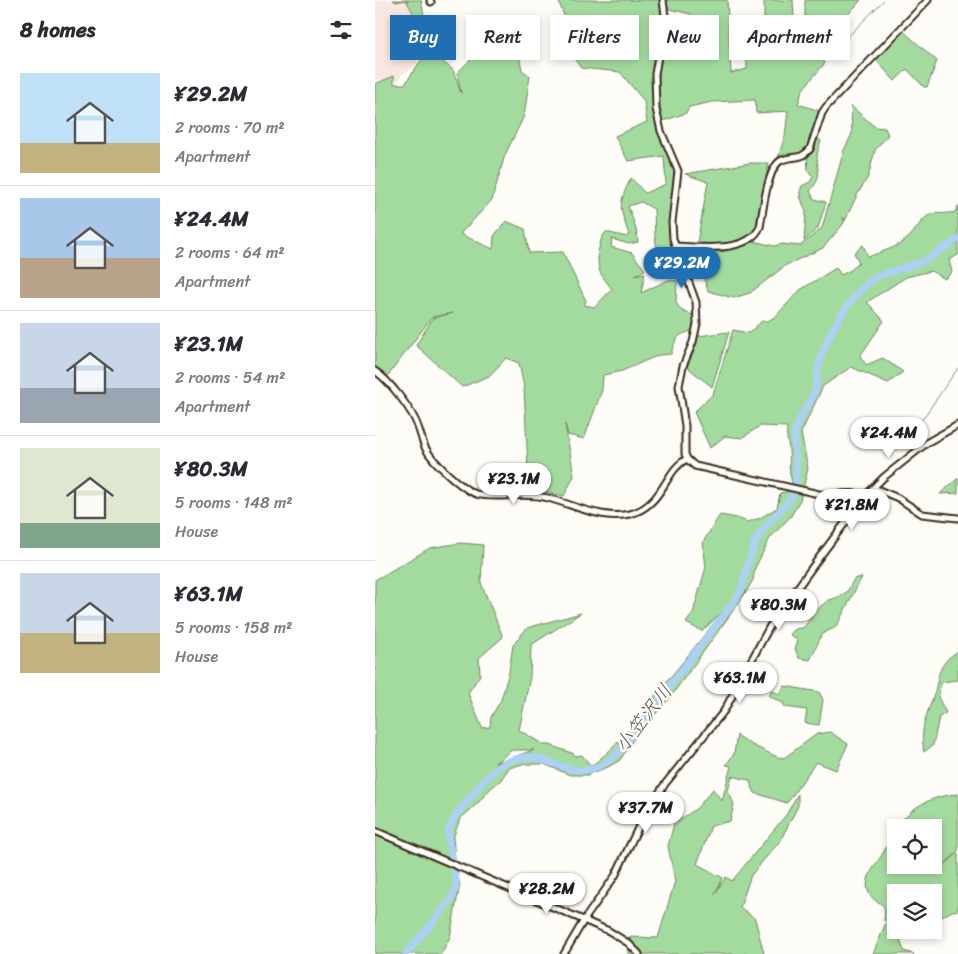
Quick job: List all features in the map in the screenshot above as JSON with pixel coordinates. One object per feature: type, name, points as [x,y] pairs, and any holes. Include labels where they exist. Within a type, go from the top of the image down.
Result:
[{"type":"street","points":[[663,0],[665,16],[655,74],[655,95],[661,131],[678,171],[672,222],[673,239],[696,302],[697,324],[693,342],[683,366],[679,386],[685,426],[685,454],[687,459],[695,466],[806,491],[825,494],[853,492],[866,495]]},
{"type":"street","points":[[675,246],[726,247],[747,240],[757,233],[769,181],[776,165],[779,161],[797,158],[807,153],[811,148],[822,113],[826,107],[928,0]]},
{"type":"street","points":[[375,371],[387,380],[415,419],[426,449],[431,456],[460,484],[475,494],[486,496],[532,495],[603,514],[625,515],[637,512],[655,500],[679,465],[687,459]]},
{"type":"street","points":[[564,954],[584,920],[615,876],[653,802],[665,784],[724,712],[770,626],[866,495],[911,454],[958,425]]},
{"type":"street","points":[[874,488],[898,498],[922,514],[958,518]]},
{"type":"street","points":[[375,830],[609,931],[628,943],[639,954]]},
{"type":"shaded area","points":[[375,0],[415,0],[414,15],[390,15],[390,60],[418,60],[417,63],[401,75],[399,81],[375,80]]},
{"type":"green space","points":[[406,0],[421,0],[424,15],[414,15]]},
{"type":"green space","points":[[558,0],[661,1],[662,15],[649,15],[649,60],[655,60],[652,82],[656,125],[676,171],[669,228],[674,256],[659,261],[655,237],[654,209],[641,202],[628,206],[636,229],[638,242],[629,244],[612,239],[611,247],[632,253],[645,270],[635,275],[645,273],[641,293],[668,280],[677,281],[676,303],[682,311],[695,316],[694,330],[684,333],[678,338],[671,354],[659,355],[622,371],[603,375],[602,390],[584,439],[568,435],[565,424],[574,476],[564,496],[529,488],[524,387],[519,363],[506,358],[489,376],[462,387],[416,345],[433,318],[453,313],[432,317],[387,377],[375,367],[375,84],[394,76],[394,84],[405,84],[421,60],[440,60],[453,70],[461,93],[457,73],[470,60],[520,60],[522,70],[530,76],[524,116],[505,155],[492,200],[460,234],[493,249],[494,236],[506,221],[525,229],[529,253],[563,252],[586,301],[584,305],[595,307],[612,289],[600,272],[598,263],[601,240],[606,232],[627,237],[629,235],[621,207],[631,178],[645,193],[666,184],[664,156],[628,161],[615,136],[647,122],[644,101],[620,72],[581,68],[575,60],[639,60],[639,15],[564,15]]},
{"type":"green space","points":[[665,0],[727,0],[731,73],[747,69],[747,60],[822,60],[825,63],[803,89],[798,104],[820,111],[808,149],[804,153],[778,158],[785,136],[788,111],[756,113],[755,99],[712,102],[689,107],[686,113],[663,121],[658,87],[661,60],[719,60],[719,15],[691,15],[669,9]]},
{"type":"green space","points":[[764,0],[793,0],[794,15],[764,15]]},
{"type":"green space","points":[[805,0],[861,0],[848,15],[805,15]]},
{"type":"green space","points":[[903,31],[937,61],[927,87],[924,87],[907,69],[895,81],[875,59]]},
{"type":"green space","points":[[851,106],[875,127],[885,128],[888,135],[875,150],[868,177],[845,221],[843,217],[844,223],[823,248],[786,265],[750,293],[733,298],[708,291],[698,259],[687,254],[719,253],[753,241],[774,246],[782,244],[800,246],[822,228],[844,150],[852,134]]},
{"type":"green space","points":[[817,138],[821,141],[817,155],[818,179],[810,191],[814,199],[826,202],[818,228],[804,241],[806,212],[800,191],[802,186],[810,182],[813,177],[808,170],[807,156],[812,151]]},
{"type":"green space","points":[[750,163],[769,163],[755,230],[735,241],[697,243],[708,182],[685,174]]},
{"type":"green space","points":[[958,206],[958,255],[949,260],[952,272],[945,279],[931,271],[906,277],[867,302],[884,321],[860,356],[866,365],[883,358],[903,372],[888,383],[851,367],[823,386],[801,433],[808,469],[800,500],[791,516],[770,538],[755,568],[753,580],[743,597],[669,699],[635,737],[620,760],[608,767],[587,775],[570,775],[544,764],[523,764],[509,768],[500,781],[460,819],[453,838],[457,877],[449,862],[460,884],[450,937],[441,954],[375,954],[375,580],[430,548],[461,543],[483,545],[481,583],[503,637],[479,658],[480,675],[468,693],[482,728],[490,727],[491,717],[501,700],[509,672],[513,645],[527,628],[581,613],[531,645],[530,677],[519,730],[544,745],[550,745],[575,756],[582,755],[591,766],[628,732],[724,610],[702,631],[686,623],[693,613],[706,567],[703,542],[720,515],[748,522],[760,518],[777,508],[780,493],[787,492],[792,482],[787,427],[760,426],[742,438],[725,436],[710,448],[694,412],[713,394],[733,330],[749,333],[762,321],[768,321],[776,316],[800,290],[836,268],[841,275],[851,270],[859,262],[854,253],[863,245],[868,257],[903,242],[928,216],[955,212]],"holes":[[[512,750],[534,750],[495,763]]]},
{"type":"green space","points":[[729,332],[712,387],[686,366],[694,352],[698,336]]},
{"type":"green space","points":[[958,478],[958,493],[940,494]]},
{"type":"green space","points":[[862,577],[836,627],[822,634],[810,660],[799,658],[795,649],[798,640],[790,635],[791,633],[795,629],[803,628],[821,606],[847,592],[854,579]]},
{"type":"green space","points":[[958,651],[958,680],[941,682],[938,697],[946,713],[939,717],[933,745],[924,752],[923,727],[940,672],[943,664]]},
{"type":"green space","points":[[784,686],[819,692],[823,700],[819,725],[805,723],[807,710],[785,707],[783,703],[769,696],[772,691],[780,694]]},
{"type":"green space","points":[[830,732],[848,744],[836,770],[816,762],[787,803],[755,793],[749,780],[732,776],[728,791],[734,804],[730,821],[711,826],[697,864],[723,878],[714,895],[726,877],[732,881],[786,815],[798,794],[798,806],[780,841],[751,875],[740,907],[755,919],[764,954],[628,954],[630,937],[658,938],[675,881],[668,846],[674,824],[697,808],[713,789],[722,801],[731,766],[726,765],[734,754],[737,735],[752,745],[777,757],[784,758],[817,734]]},
{"type":"green space","points":[[958,794],[958,851],[942,866],[942,819],[903,819],[915,808],[931,800]]},
{"type":"green space","points":[[887,846],[887,874],[942,874],[942,867],[958,853],[958,910],[942,917],[942,884],[887,884],[887,919],[884,921],[883,905],[872,898],[867,888],[867,882]]},
{"type":"green space","points":[[887,920],[887,939],[902,939],[900,940],[904,951],[914,954],[873,954]]},
{"type":"waterway","points":[[850,35],[884,0]]},
{"type":"waterway","name":"小笠沢川","points":[[406,954],[442,911],[454,893],[456,881],[448,836],[449,830],[456,815],[487,777],[507,762],[522,758],[536,758],[575,770],[588,770],[603,765],[619,752],[739,595],[758,536],[787,503],[793,492],[796,472],[796,427],[815,391],[818,368],[826,343],[837,321],[851,301],[867,284],[879,276],[928,259],[958,239]]},
{"type":"waterway","points":[[917,427],[958,368]]}]
